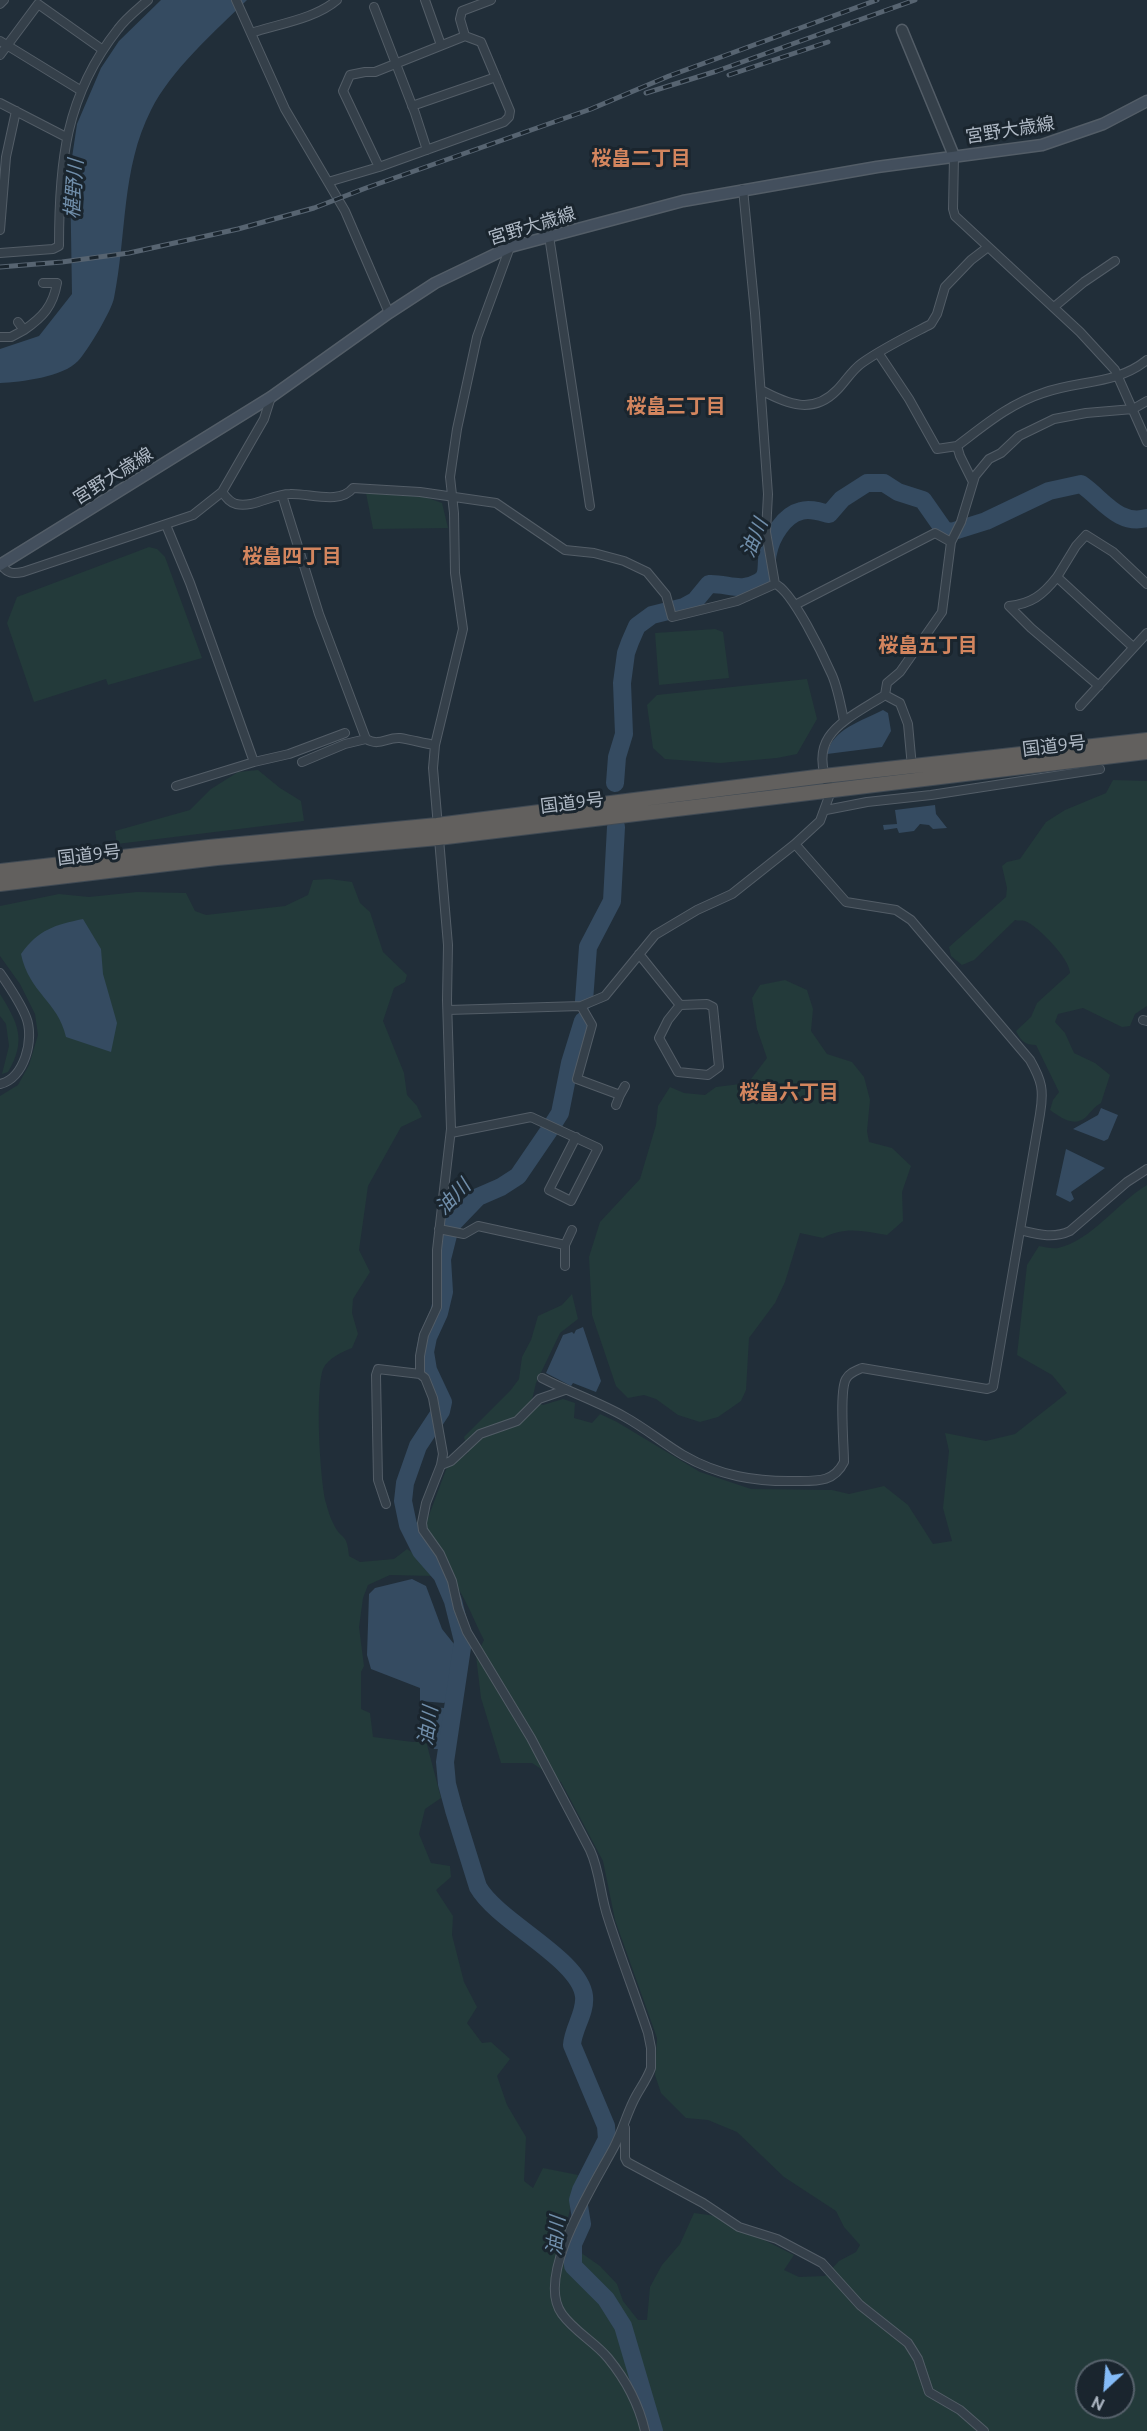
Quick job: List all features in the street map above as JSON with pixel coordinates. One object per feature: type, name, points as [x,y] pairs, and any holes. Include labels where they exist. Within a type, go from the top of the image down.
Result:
[{"type":"highway","name":"国道9号","points":[[0,871],[209,847],[437,832],[824,776],[1147,740]]},
{"type":"highway","name":"国道9号","points":[[0,884],[437,832],[831,791],[1147,752]]},
{"type":"main road","name":"宮野大歳線","points":[[0,564],[271,397],[389,312],[462,268],[510,247],[638,211],[743,189],[954,156],[1042,145],[1103,124],[1147,101]]},
{"type":"street","points":[[0,4],[4,0]]},
{"type":"street","points":[[0,253],[53,249],[59,246],[59,200],[66,137],[80,90],[119,27],[148,0]]},
{"type":"street","points":[[236,0],[285,109],[345,211],[389,312]]},
{"type":"street","points":[[251,33],[311,14],[337,0]]},
{"type":"street","points":[[425,0],[441,45]]},
{"type":"street","points":[[465,36],[460,19],[462,11],[491,0]]},
{"type":"street","points":[[0,55],[3,43],[38,4],[103,50]]},
{"type":"street","points":[[374,7],[427,150]]},
{"type":"street","points":[[902,30],[954,156],[953,209],[956,216],[1054,307],[1115,370],[1147,442]]},
{"type":"street","points":[[328,183],[379,167],[504,122],[509,117],[510,111],[481,42],[465,36],[375,72],[350,75],[343,91],[379,167]]},
{"type":"street","points":[[3,43],[80,90]]},
{"type":"street","points":[[412,106],[496,77]]},
{"type":"street","points":[[0,103],[66,137]]},
{"type":"street","points":[[0,230],[6,157],[16,111]]},
{"type":"street","points":[[743,189],[768,494],[766,532],[776,584]]},
{"type":"street","points":[[549,236],[590,506]]},
{"type":"street","points":[[420,1374],[420,1356],[424,1335],[437,1306],[436,1250],[451,1133],[448,945],[433,768],[435,745],[463,629],[455,573],[454,513],[450,477],[457,429],[474,349],[510,247]]},
{"type":"street","points":[[761,390],[777,399],[796,405],[813,405],[826,400],[861,364],[931,324],[937,314],[945,287],[971,260],[988,247]]},
{"type":"street","points":[[1054,307],[1084,282],[1115,261]]},
{"type":"street","points":[[0,337],[11,337],[41,318],[52,304],[57,283],[43,283]]},
{"type":"street","points":[[18,322],[24,330]]},
{"type":"street","points":[[879,354],[909,399],[937,449],[957,446],[980,426],[1020,402],[1045,392],[1104,381],[1130,372],[1147,360]]},
{"type":"street","points":[[0,564],[7,572],[14,574],[23,572],[193,515],[222,492],[264,419],[271,397]]},
{"type":"street","points":[[448,1010],[581,1006],[605,996],[655,935],[697,909],[732,894],[795,844],[820,821],[826,810],[831,791],[824,776],[821,759],[827,737],[844,721],[885,695],[887,683],[900,672],[942,612],[951,542],[961,522],[975,476],[989,459],[1001,453],[1018,436],[1054,419],[1086,413],[1133,409],[1147,401]]},
{"type":"street","points":[[957,446],[973,482]]},
{"type":"street","points":[[222,492],[231,502],[238,504],[257,503],[282,495],[332,497],[351,491],[353,488],[451,496],[496,503],[565,550],[594,553],[624,561],[647,572],[666,595],[672,617],[737,601],[776,584]]},
{"type":"street","points":[[282,495],[319,614],[366,739],[373,743],[381,743],[396,738],[435,745]]},
{"type":"street","points":[[166,525],[190,583],[254,762]]},
{"type":"street","points":[[795,605],[935,533],[951,542]]},
{"type":"street","points":[[1099,686],[1009,606],[1038,598],[1057,578],[1076,546],[1086,535],[1113,552],[1147,584]]},
{"type":"street","points":[[1057,578],[1133,647]]},
{"type":"street","points":[[776,584],[782,587],[795,605],[833,677],[844,721]]},
{"type":"street","points":[[1080,706],[1147,633]]},
{"type":"street","points":[[885,695],[900,703],[908,724],[912,767]]},
{"type":"street","points":[[176,786],[254,762],[289,754],[345,733]]},
{"type":"street","points":[[302,762],[345,744],[366,739]]},
{"type":"street","points":[[826,810],[867,802],[931,795],[1100,769]]},
{"type":"street","points":[[542,1378],[624,1416],[682,1454],[716,1470],[742,1478],[774,1482],[821,1481],[832,1478],[840,1471],[844,1462],[842,1387],[848,1376],[855,1371],[862,1368],[987,1389],[993,1387],[1043,1093],[1040,1077],[1030,1060],[910,920],[896,910],[846,902],[795,844]]},
{"type":"street","points":[[639,954],[680,1005]]},
{"type":"street","points":[[0,973],[26,1017],[29,1027],[25,1059],[9,1082],[0,1084]]},
{"type":"street","points":[[707,1004],[713,1007],[719,1067],[708,1075],[678,1072],[659,1038],[668,1020],[680,1005],[707,1004]]},
{"type":"street","points":[[581,1006],[592,1025],[578,1079],[620,1095]]},
{"type":"street","points":[[616,1105],[624,1086]]},
{"type":"street","points":[[451,1133],[531,1117],[576,1137],[598,1148],[571,1201],[549,1190],[576,1137]]},
{"type":"street","points":[[1020,1230],[1048,1236],[1061,1235],[1070,1231],[1126,1182],[1147,1169]]},
{"type":"street","points":[[439,1229],[464,1234],[478,1226],[565,1245]]},
{"type":"street","points":[[565,1266],[565,1245],[572,1230]]},
{"type":"street","points":[[386,1504],[378,1479],[376,1375],[378,1370],[420,1374],[425,1378],[433,1398],[443,1454],[426,1503],[423,1530],[440,1554],[452,1581],[467,1632],[531,1738],[596,1863],[608,1917],[648,2033],[651,2068],[592,2190],[574,2218],[560,2260],[554,2294],[561,2312],[579,2334],[608,2358],[630,2391],[642,2416],[645,2431]]},
{"type":"street","points":[[441,1465],[451,1461],[480,1434],[517,1421],[539,1399],[565,1390]]},
{"type":"street","points":[[625,2125],[627,2162],[703,2203],[739,2227],[777,2239],[822,2263],[860,2305],[908,2343],[918,2359],[929,2392],[960,2410],[984,2431]]},
{"type":"green space","points":[[366,493],[425,497],[442,503],[448,528],[373,529]]},
{"type":"green space","points":[[149,547],[157,549],[165,557],[202,658],[108,685],[106,679],[34,702],[7,623],[17,597]]},
{"type":"green space","points":[[715,629],[723,632],[729,678],[659,685],[655,633]]},
{"type":"green space","points":[[807,679],[817,719],[797,754],[720,763],[665,759],[653,748],[647,705],[657,695]]},
{"type":"green space","points":[[258,770],[301,801],[304,821],[117,844],[115,831],[190,810],[211,789],[238,772]]},
{"type":"green space","points":[[1113,780],[1147,781],[1147,1006],[1135,1014],[1130,1026],[1122,1027],[1083,1008],[1058,1014],[1055,1022],[1065,1033],[1074,1053],[1095,1063],[1110,1075],[1101,1103],[1077,1122],[1063,1118],[1050,1110],[1059,1092],[1036,1045],[1024,1042],[1016,1031],[1031,1017],[1037,1003],[1070,973],[1065,960],[1045,936],[1025,921],[1015,920],[974,960],[962,965],[951,956],[949,947],[1006,897],[1007,888],[1002,866],[1007,862],[1020,859],[1046,822],[1065,810],[1106,793]]},
{"type":"green space","points":[[329,879],[352,882],[360,903],[370,912],[383,952],[407,975],[405,982],[394,988],[383,1021],[404,1073],[407,1095],[417,1106],[422,1117],[401,1127],[368,1186],[359,1250],[370,1272],[353,1299],[352,1313],[358,1334],[352,1348],[325,1365],[319,1396],[320,1456],[326,1503],[330,1517],[345,1540],[349,1556],[360,1562],[394,1559],[407,1549],[420,1558],[433,1576],[390,1575],[368,1585],[363,1598],[359,1627],[364,1666],[361,1672],[361,1709],[370,1713],[373,1737],[413,1742],[426,1741],[441,1798],[425,1809],[419,1834],[431,1863],[450,1866],[451,1877],[436,1890],[453,1916],[452,1935],[464,1982],[477,2007],[467,2023],[482,2043],[491,2042],[510,2059],[497,2076],[507,2105],[526,2137],[524,2181],[533,2188],[543,2168],[578,2175],[566,2226],[570,2245],[600,2266],[617,2284],[623,2301],[638,2320],[647,2320],[650,2287],[662,2265],[680,2244],[694,2213],[716,2216],[794,2255],[784,2270],[799,2277],[825,2276],[839,2261],[856,2252],[860,2245],[844,2227],[836,2211],[784,2177],[737,2132],[708,2120],[686,2118],[661,2093],[655,2075],[657,2038],[615,1920],[603,1861],[561,1782],[532,1763],[501,1763],[481,1698],[476,1656],[484,1640],[458,1588],[420,1540],[413,1523],[428,1518],[447,1467],[468,1453],[464,1437],[519,1379],[522,1357],[531,1340],[538,1316],[562,1305],[572,1294],[578,1319],[560,1333],[536,1383],[532,1400],[543,1405],[563,1399],[575,1403],[574,1418],[592,1423],[600,1414],[700,1472],[751,1489],[832,1490],[849,1494],[884,1486],[908,1505],[933,1544],[952,1541],[943,1508],[949,1451],[945,1433],[986,1441],[1015,1434],[1067,1393],[1052,1375],[1017,1355],[1027,1265],[1039,1246],[1058,1248],[1082,1238],[1147,1185],[1147,2431],[0,2431],[0,1096],[18,1085],[29,1065],[38,1035],[35,1014],[20,984],[0,956],[0,906],[59,894],[89,897],[137,892],[186,893],[195,911],[206,915],[285,906],[308,895],[313,880]]},
{"type":"green space","points":[[785,980],[807,990],[813,1009],[811,1031],[827,1054],[852,1062],[864,1077],[870,1100],[867,1131],[869,1142],[892,1148],[911,1166],[902,1192],[903,1221],[887,1235],[846,1231],[823,1238],[800,1233],[785,1282],[775,1303],[749,1338],[746,1390],[741,1401],[718,1417],[700,1422],[678,1415],[656,1399],[644,1395],[628,1398],[616,1386],[592,1315],[589,1257],[600,1222],[640,1179],[656,1125],[658,1106],[670,1087],[684,1093],[705,1095],[716,1087],[748,1083],[767,1058],[757,1029],[752,998],[760,985]]},
{"type":"green space","points":[[0,994],[12,1014],[19,1041],[14,1061],[8,1072],[2,1074],[9,1046],[6,1024],[0,1016]]},
{"type":"water","name":"椹野川","points":[[161,0],[247,0],[170,80],[151,110],[141,132],[134,155],[126,202],[114,298],[93,340],[78,361],[62,371],[30,380],[0,383],[0,349],[39,336],[72,294],[70,171],[77,124],[101,68],[119,41]]},
{"type":"water","points":[[883,710],[888,713],[891,731],[882,747],[827,754],[830,745],[841,732]]},
{"type":"water","points":[[935,805],[936,814],[947,828],[933,829],[929,825],[920,824],[914,831],[899,833],[897,828],[884,830],[883,825],[897,824],[895,810]]},
{"type":"water","points":[[83,919],[101,949],[103,974],[117,1023],[111,1052],[66,1037],[57,1014],[30,978],[21,954],[34,939],[48,929]]},
{"type":"water","points":[[1101,1108],[1118,1115],[1108,1139],[1104,1141],[1073,1129],[1098,1115]]},
{"type":"water","points":[[1066,1149],[1105,1168],[1071,1192],[1074,1199],[1070,1202],[1056,1195]]},
{"type":"water","points":[[583,1327],[601,1381],[596,1392],[573,1383],[571,1386],[546,1373],[563,1335],[572,1332],[574,1334],[576,1330]]},
{"type":"water","points":[[412,1579],[426,1586],[442,1629],[454,1644],[448,1700],[444,1703],[420,1701],[420,1688],[371,1669],[367,1655],[369,1594],[375,1588]]},
{"type":"water","points":[[421,1707],[446,1708],[441,1749],[434,1749],[420,1716]]},
{"type":"waterway","name":"油川","points":[[615,783],[617,757],[624,734],[622,683],[626,653],[637,626],[652,615],[684,607],[695,601],[709,584],[746,587],[759,582],[765,576],[768,553],[775,534],[795,513],[808,510],[829,514],[842,499],[867,483],[884,483],[898,492],[923,500],[944,530],[951,532],[986,521],[1049,491],[1081,484],[1119,515],[1137,519],[1147,518]]},
{"type":"waterway","name":"油川","points":[[584,1001],[588,947],[612,901],[616,827]]},
{"type":"waterway","name":"油川","points":[[583,1021],[570,1063],[560,1113],[518,1176],[501,1187],[478,1197],[453,1223],[448,1235],[442,1259],[444,1292],[425,1352],[428,1370],[443,1402],[441,1411],[418,1446],[405,1483],[403,1501],[408,1525],[421,1551],[442,1575],[453,1601],[463,1641],[445,1762],[447,1784],[478,1887],[502,1914],[569,1968],[579,1982],[584,1996],[583,2008],[572,2045],[606,2126],[607,2139],[578,2200],[582,2224],[573,2244],[573,2266],[606,2299],[623,2326],[654,2431]]},
{"type":"railway","points":[[0,267],[129,253],[238,229],[314,208],[591,109],[669,76],[877,0]]},
{"type":"railway","points":[[646,93],[717,71],[915,0]]},
{"type":"railway","points":[[729,75],[828,42]]},
{"type":"district","name":"桜畠二丁目","points":[[641,158]]},
{"type":"district","name":"桜畠三丁目","points":[[676,406]]},
{"type":"district","name":"桜畠四丁目","points":[[292,556]]},
{"type":"district","name":"桜畠五丁目","points":[[928,645]]},
{"type":"district","name":"桜畠六丁目","points":[[789,1092]]}]
